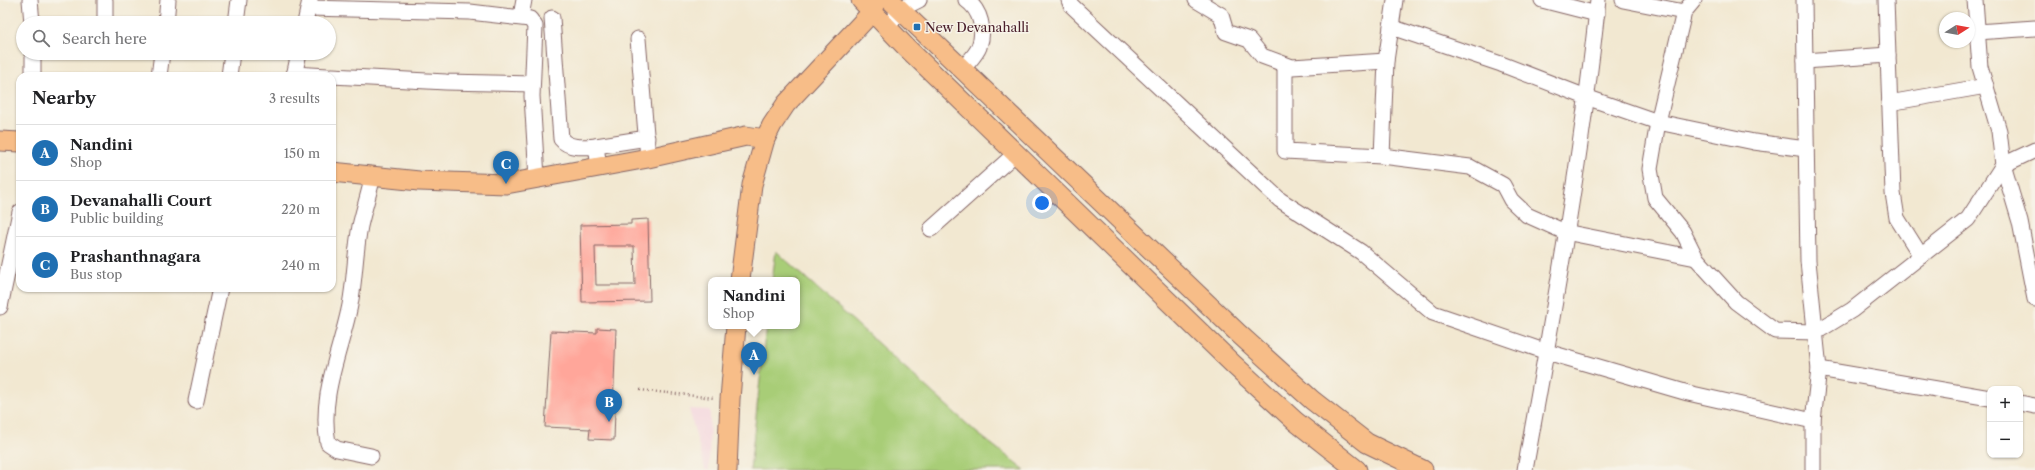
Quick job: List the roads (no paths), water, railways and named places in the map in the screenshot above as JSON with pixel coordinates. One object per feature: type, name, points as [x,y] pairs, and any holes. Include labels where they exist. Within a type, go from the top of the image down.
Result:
[{"type":"main road","points":[[740,277],[752,185],[765,139],[772,125],[786,104],[870,4],[888,28],[1234,365],[1295,421],[1357,470]]},
{"type":"main road","points":[[894,5],[1239,334],[1312,400],[1367,443],[1423,470]]},
{"type":"main road","points":[[336,172],[419,180],[506,184],[648,158],[746,136],[765,139]]},
{"type":"main road","points":[[0,141],[16,142]]},
{"type":"main road","points":[[727,470],[730,399],[736,329]]},
{"type":"street","points":[[30,0],[31,16]]},
{"type":"street","points":[[105,0],[105,16]]},
{"type":"street","points":[[167,16],[168,0]]},
{"type":"street","points":[[237,16],[239,0]]},
{"type":"street","points":[[521,16],[524,0]]},
{"type":"street","points":[[888,28],[894,5],[918,0]]},
{"type":"street","points":[[962,70],[979,48],[982,24],[975,6],[966,0]]},
{"type":"street","points":[[1069,0],[1071,5],[1280,200],[1361,252],[1433,313],[1547,352],[1688,393],[1813,421]]},
{"type":"street","points":[[1196,0],[1220,14],[1226,32],[1249,40],[1262,56],[1292,67],[1386,61]]},
{"type":"street","points":[[1382,156],[1386,61],[1395,0]]},
{"type":"street","points":[[1525,470],[1547,352],[1586,97],[1598,7],[1542,0]]},
{"type":"street","points":[[1623,0],[1684,12]]},
{"type":"street","points":[[1694,0],[1684,12],[1658,122],[1650,169],[1655,198],[1683,232],[1696,258],[1736,302],[1775,331],[1816,332],[1852,310],[1968,219],[2003,165],[2035,150]]},
{"type":"street","points":[[1804,0],[1808,261],[1819,368],[1813,421],[1813,470]]},
{"type":"street","points":[[1886,0],[1893,193],[1897,218],[1921,256]]},
{"type":"street","points":[[1974,0],[1980,67],[1999,131],[2003,165],[2020,222],[2035,299]]},
{"type":"street","points":[[306,16],[309,4],[472,6],[530,19],[535,26],[532,84],[533,139],[537,178]]},
{"type":"street","points":[[552,18],[561,139],[564,143],[571,146],[596,146],[647,138]]},
{"type":"street","points":[[1391,27],[1501,64],[1586,97],[1658,122],[1754,142],[1806,148]]},
{"type":"street","points":[[1977,32],[2035,28]]},
{"type":"street","points":[[638,39],[648,158]]},
{"type":"street","points":[[1805,61],[1888,55]]},
{"type":"street","points":[[33,60],[33,72]]},
{"type":"street","points":[[160,72],[161,60]]},
{"type":"street","points":[[230,72],[231,60]]},
{"type":"street","points":[[295,72],[297,60]]},
{"type":"street","points":[[1284,64],[1285,151],[1382,156],[1470,167],[1503,184],[1511,200],[1527,215],[1565,232],[1696,258]]},
{"type":"street","points":[[336,76],[446,82],[532,84]]},
{"type":"street","points":[[1889,103],[1986,86]]},
{"type":"street","points":[[596,146],[599,167]]},
{"type":"street","points":[[931,229],[1016,153]]},
{"type":"street","points":[[371,456],[337,449],[328,443],[326,423],[330,379],[338,356],[350,304],[360,227],[373,176]]},
{"type":"street","points":[[0,307],[16,231]]},
{"type":"street","points":[[196,401],[219,292]]},
{"type":"street","points":[[1819,368],[1987,397]]},
{"type":"street","points":[[2023,404],[2035,406]]},
{"type":"place","name":"New Devanahalli","points":[[917,27]]},
{"type":"place","name":"Prashanthnagara","points":[[506,184]]},
{"type":"place","name":"Nandini","points":[[754,375]]},
{"type":"place","name":"Devanahalli Court","points":[[609,422]]}]
